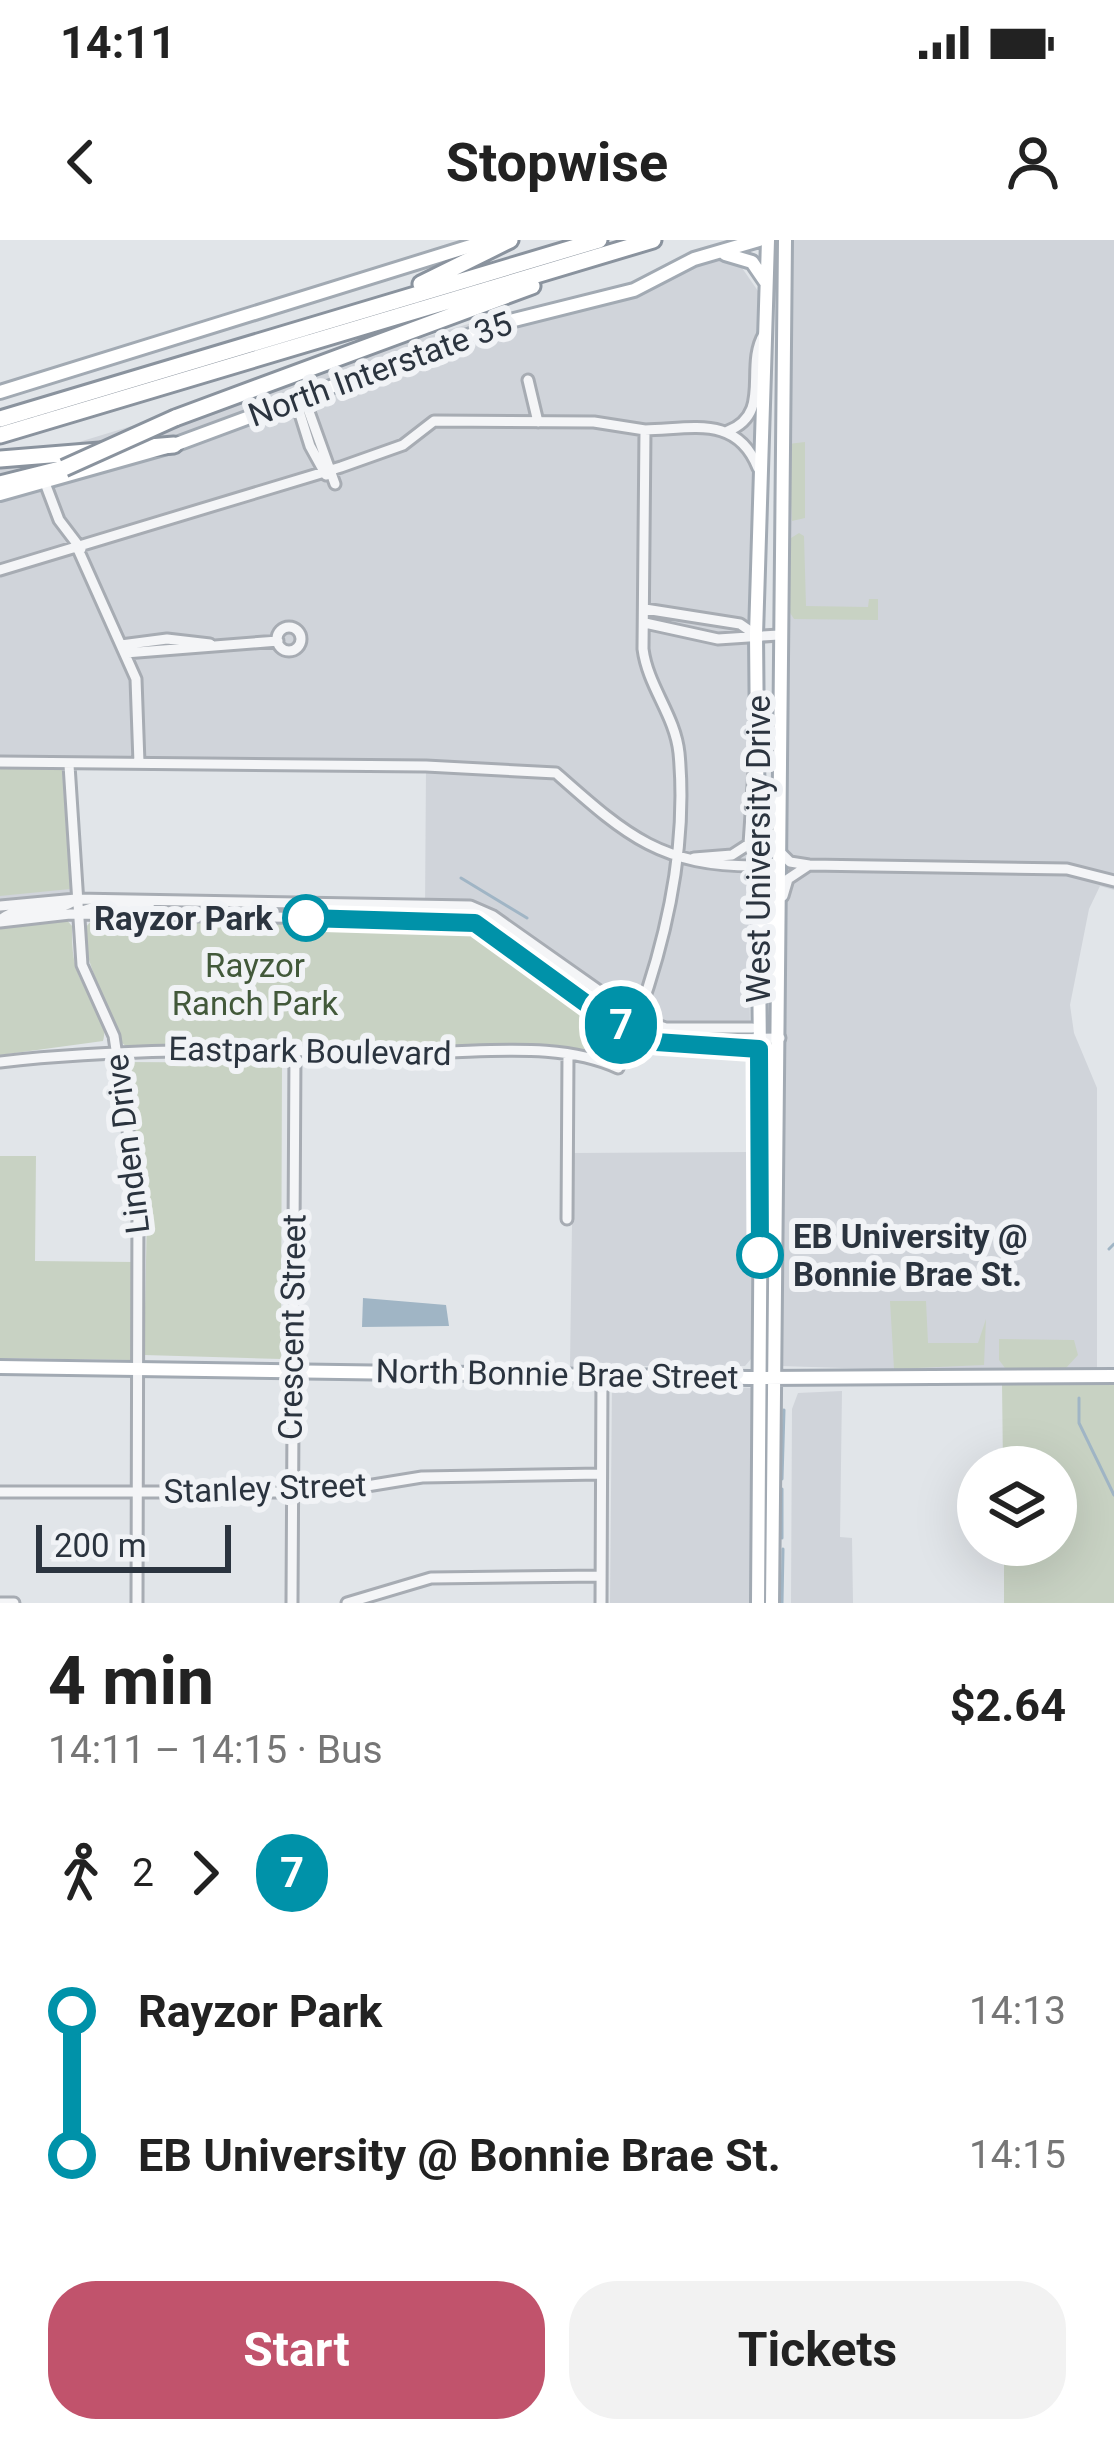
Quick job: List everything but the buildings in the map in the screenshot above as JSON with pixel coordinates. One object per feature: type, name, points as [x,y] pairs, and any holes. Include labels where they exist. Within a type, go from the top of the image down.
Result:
[{"type":"highway","points":[[351,314],[510,240]]},
{"type":"highway","points":[[0,419],[598,240]]},
{"type":"highway","points":[[0,435],[653,240]]},
{"type":"highway","points":[[0,484],[64,468],[175,418],[623,249]]},
{"type":"highway","points":[[0,459],[174,445]]},
{"type":"main road","points":[[0,392],[490,240]]},
{"type":"main road","points":[[694,259],[737,240]]},
{"type":"main road","name":"North Interstate 35","points":[[0,494],[174,445],[506,322],[634,290],[694,259],[759,240]]},
{"type":"main road","name":"West University Drive","points":[[768,240],[757,635],[758,917],[752,927],[772,1603]]},
{"type":"main road","name":"West University Drive","points":[[758,1603],[780,1038],[780,437],[785,240]]},
{"type":"main road","points":[[712,254],[752,262],[768,292]]},
{"type":"main road","points":[[763,437],[780,437]]},
{"type":"main road","points":[[758,850],[770,907],[773,1023],[780,1038]]},
{"type":"main road","points":[[757,1039],[768,1054],[770,1144],[777,1181]]},
{"type":"main road","name":"North Bonnie Brae Street","points":[[0,1367],[767,1377],[1114,1376]]},
{"type":"street","points":[[0,570],[329,476],[403,446],[434,421],[728,430],[748,418],[755,407],[756,346],[767,329]]},
{"type":"street","points":[[528,380],[538,422]]},
{"type":"street","points":[[299,396],[329,476]]},
{"type":"street","points":[[634,1032],[653,979],[676,856],[679,754],[674,723],[646,672],[645,430]]},
{"type":"street","points":[[728,430],[748,444],[758,466],[761,497]]},
{"type":"street","points":[[45,483],[123,649],[141,709],[139,763]]},
{"type":"street","points":[[645,609],[740,624],[757,635]]},
{"type":"street","points":[[645,623],[718,639],[779,635]]},
{"type":"street","points":[[299,628],[302,646],[286,651],[278,641],[283,629],[299,628]]},
{"type":"street","points":[[123,649],[182,638],[210,644],[278,641]]},
{"type":"street","points":[[694,858],[733,855],[749,844],[749,791],[757,756]]},
{"type":"street","points":[[0,762],[556,773],[591,808],[644,846],[676,856],[758,866]]},
{"type":"street","name":"Linden Drive","points":[[70,765],[82,965],[106,1009],[116,1049],[140,1232],[137,1603]]},
{"type":"street","points":[[779,852],[790,862],[808,866],[1067,869],[1114,881]]},
{"type":"street","points":[[780,907],[788,879],[808,866]]},
{"type":"street","points":[[0,921],[10,911],[69,906],[76,899]]},
{"type":"street","points":[[0,906],[76,899],[470,906],[493,916],[639,1019],[666,1028],[757,1039]]},
{"type":"street","points":[[77,915],[86,908],[140,908],[153,901]]},
{"type":"street","points":[[247,901],[247,918]]},
{"type":"street","points":[[347,918],[358,910],[425,910]]},
{"type":"street","points":[[0,921],[77,915],[475,923],[634,1032],[656,1042],[780,1038]]},
{"type":"street","name":"Eastpark Boulevard","points":[[0,1062],[116,1049],[568,1054],[618,1068],[634,1032]]},
{"type":"street","name":"Crescent Street","points":[[292,1603],[290,1370],[296,1051]]},
{"type":"street","points":[[567,1219],[568,1054]]},
{"type":"street","points":[[601,1603],[602,1375]]},
{"type":"street","name":"Stanley Street","points":[[0,1492],[331,1492],[422,1477],[602,1474]]},
{"type":"street","points":[[347,1603],[402,1582],[441,1576],[601,1576]]},
{"type":"street","points":[[0,1603],[14,1603]]},
{"type":"shaded area","points":[[785,240],[1114,240],[1114,890],[1100,886],[1089,909],[1070,1005],[1074,1033],[1097,1088],[1097,1376],[780,1366]]},
{"type":"shaded area","points":[[719,260],[740,265],[758,291],[748,839],[750,1035],[651,1032],[489,921],[425,910],[426,767],[69,764],[74,906],[0,915],[0,466],[488,318]]},
{"type":"shaded area","points":[[752,1152],[751,1359],[745,1366],[570,1366],[573,1153]]},
{"type":"shaded area","points":[[612,1384],[753,1388],[750,1603],[610,1603]]},
{"type":"shaded area","points":[[842,1391],[840,1537],[852,1538],[853,1603],[791,1603],[792,1409],[798,1393]]},
{"type":"green space","points":[[805,442],[805,518],[792,521],[788,444]]},
{"type":"green space","points":[[799,533],[804,536],[806,606],[868,607],[869,599],[878,599],[878,620],[794,619],[787,608],[791,538]]},
{"type":"green space","points":[[0,767],[62,770],[70,889],[0,896]]},
{"type":"green space","points":[[65,918],[72,926],[79,976],[101,1015],[103,1041],[0,1055],[0,929]]},
{"type":"green space","name":"Rayzor Ranch Park","points":[[92,920],[470,927],[622,1036],[614,1060],[595,1050],[126,1046],[119,1041],[89,958],[85,928]]},
{"type":"green space","points":[[123,1062],[282,1063],[281,1359],[144,1355],[147,1215]]},
{"type":"green space","points":[[0,1156],[36,1156],[35,1261],[134,1262],[133,1360],[0,1358]]},
{"type":"green space","points":[[890,1301],[926,1301],[928,1343],[978,1343],[986,1319],[984,1365],[894,1369]]},
{"type":"green space","points":[[999,1339],[1074,1340],[1078,1355],[1066,1368],[1005,1368],[999,1360]]},
{"type":"green space","points":[[1002,1383],[1114,1384],[1114,1603],[1004,1603],[1004,1566],[1077,1566],[1077,1446],[1003,1446]]},
{"type":"water","points":[[363,1298],[446,1305],[449,1326],[362,1327]]},
{"type":"waterway","points":[[461,878],[527,918]]},
{"type":"waterway","points":[[1109,1249],[1114,1244]]},
{"type":"waterway","points":[[1079,1398],[1079,1423],[1114,1495]]},
{"type":"waterway","points":[[782,1479],[784,1410]]},
{"type":"waterway","points":[[782,1489],[782,1538]]},
{"type":"waterway","points":[[782,1603],[783,1549]]},
{"type":"bus line","name":"7","points":[[306,918],[434,918],[475,923],[595,1010],[656,1042],[759,1049],[760,1255]]},
{"type":"place","name":"Rayzor Park","points":[[306,918]]},
{"type":"place","name":"EB University @ Bonnie Brae St.","points":[[760,1255]]}]
